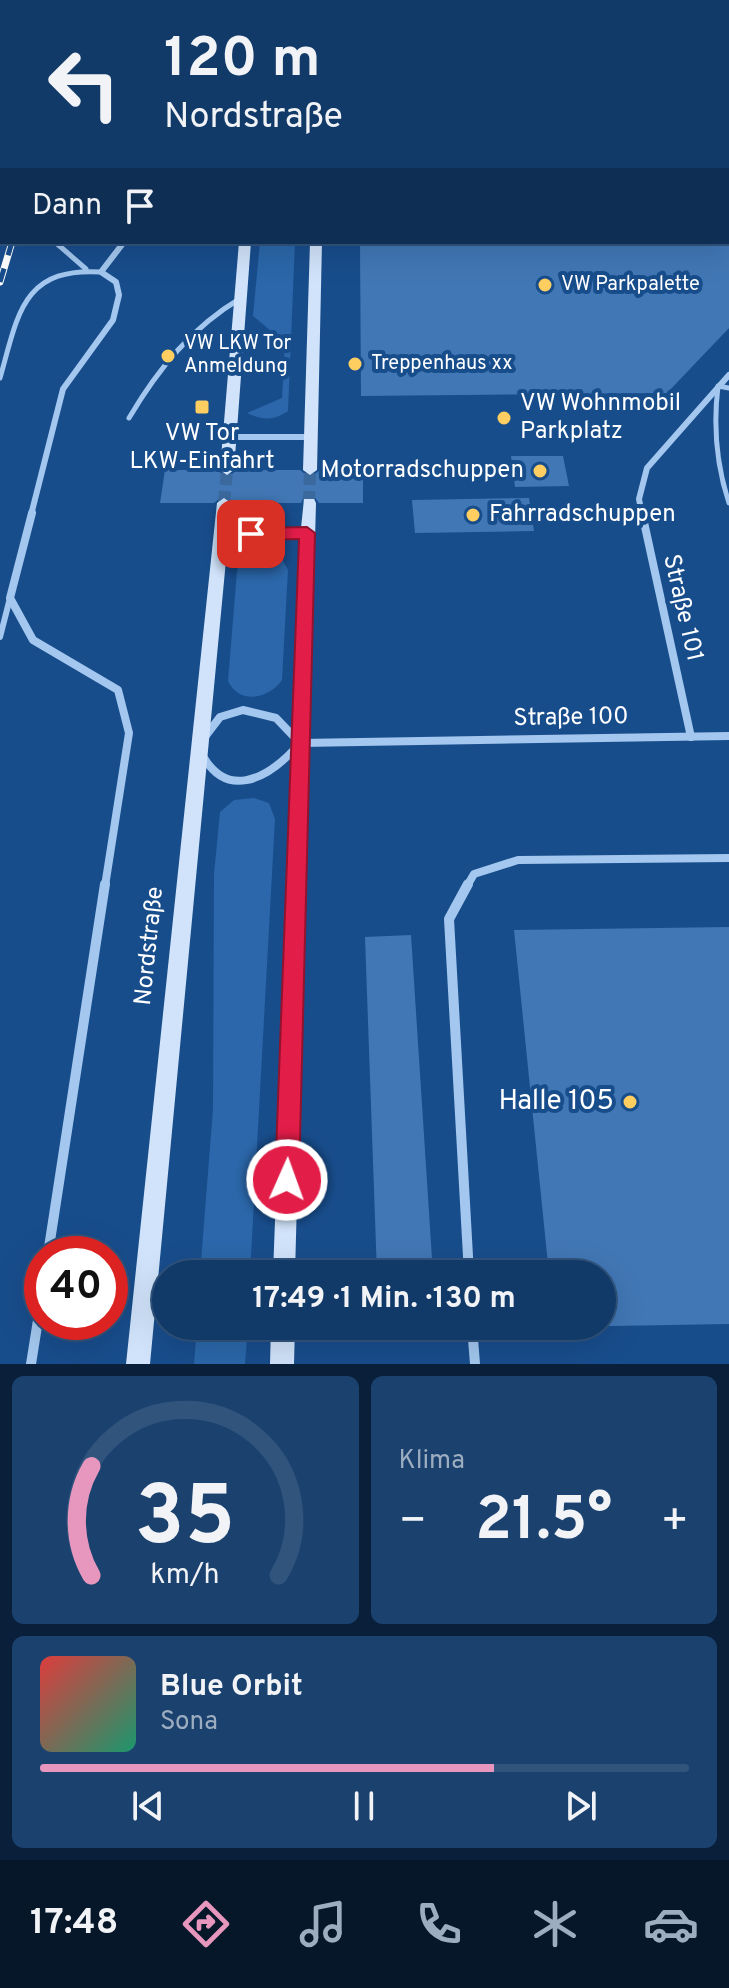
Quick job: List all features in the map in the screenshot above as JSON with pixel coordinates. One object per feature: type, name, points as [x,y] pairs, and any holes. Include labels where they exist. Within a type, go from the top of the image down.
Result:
[{"type":"street","points":[[51,1236],[129,733],[118,690],[33,640],[10,598],[63,389],[113,320],[119,295],[116,282],[101,272],[122,244]]},
{"type":"street","points":[[227,470],[245,244]]},
{"type":"street","points":[[310,470],[316,244]]},
{"type":"street","name":"Straße 101","points":[[691,737],[639,499],[647,468],[729,375]]},
{"type":"street","points":[[230,437],[310,437]]},
{"type":"street","name":"Nordstraße","points":[[138,1364],[224,503]]},
{"type":"street","points":[[284,1260],[309,503]]},
{"type":"street","points":[[222,534],[307,533]]},
{"type":"street","points":[[243,710],[267,711],[284,721],[300,743],[280,768],[262,779],[241,782],[207,767],[198,746],[220,717],[243,710]]},
{"type":"street","name":"Straße 100","points":[[300,743],[729,736]]},
{"type":"street","points":[[468,1260],[449,919],[474,874],[518,860],[729,858]]},
{"type":"street","points":[[31,1364],[35,1340]]},
{"type":"street","points":[[282,1364],[283,1340]]},
{"type":"street","points":[[473,1340],[475,1364]]},
{"type":"lane","points":[[57,244],[86,269]]},
{"type":"lane","points":[[0,378],[22,304],[35,285],[58,273],[86,269],[101,272]]},
{"type":"lane","points":[[129,418],[147,385],[214,312],[241,298]]},
{"type":"lane","points":[[729,388],[718,386],[714,447],[729,503]]},
{"type":"lane","points":[[0,637],[10,598]]},
{"type":"shaded area","points":[[260,244],[295,244],[288,411],[278,417],[258,417],[247,413],[282,398],[285,343],[253,316]]},
{"type":"shaded area","points":[[269,552],[282,559],[288,570],[282,680],[270,692],[246,696],[233,689],[228,681],[237,571],[249,556]]},
{"type":"shaded area","points":[[254,798],[269,803],[275,819],[251,1260],[201,1260],[213,1109],[214,874],[220,812],[234,800]]},
{"type":"shaded area","points":[[196,1340],[247,1340],[245,1364],[194,1364]]},
{"type":"building","name":"VW Parkpalette","points":[[360,244],[729,244],[729,328],[667,393],[361,396]]},
{"type":"building","name":"Motorradschuppen","points":[[511,456],[563,456],[569,486],[515,487]]},
{"type":"building","points":[[165,470],[217,470],[227,478],[237,470],[300,470],[310,478],[320,470],[363,470],[363,503],[319,503],[314,496],[304,496],[301,503],[234,503],[224,495],[214,503],[160,503]]},
{"type":"building","name":"Fahrradschuppen","points":[[529,498],[534,531],[415,533],[412,500]]},
{"type":"building","name":"Halle 105","points":[[729,927],[729,1324],[616,1326],[616,1260],[548,1260],[514,930]]},
{"type":"building","points":[[411,935],[432,1260],[377,1260],[365,937]]},
{"type":"tunnel","points":[[224,503],[227,470]]},
{"type":"tunnel","points":[[309,503],[310,470]]},
{"type":"railway","points":[[0,282],[11,244]]},
{"type":"place","name":"VW Parkpalette","points":[[545,285]]},
{"type":"place","name":"VW LKW Tor Anmeldung","points":[[168,356]]},
{"type":"place","name":"Treppenhaus xx","points":[[355,364]]},
{"type":"place","name":"VW Tor LKW-Einfahrt","points":[[202,407]]},
{"type":"place","name":"VW Wohnmobil Parkplatz","points":[[504,418]]},
{"type":"place","name":"Motorradschuppen","points":[[540,471]]},
{"type":"place","name":"Fahrradschuppen","points":[[473,515]]},
{"type":"place","name":"Halle 105","points":[[630,1102]]},
{"type":"route","points":[[251,534],[307,533],[287,1180]]}]
